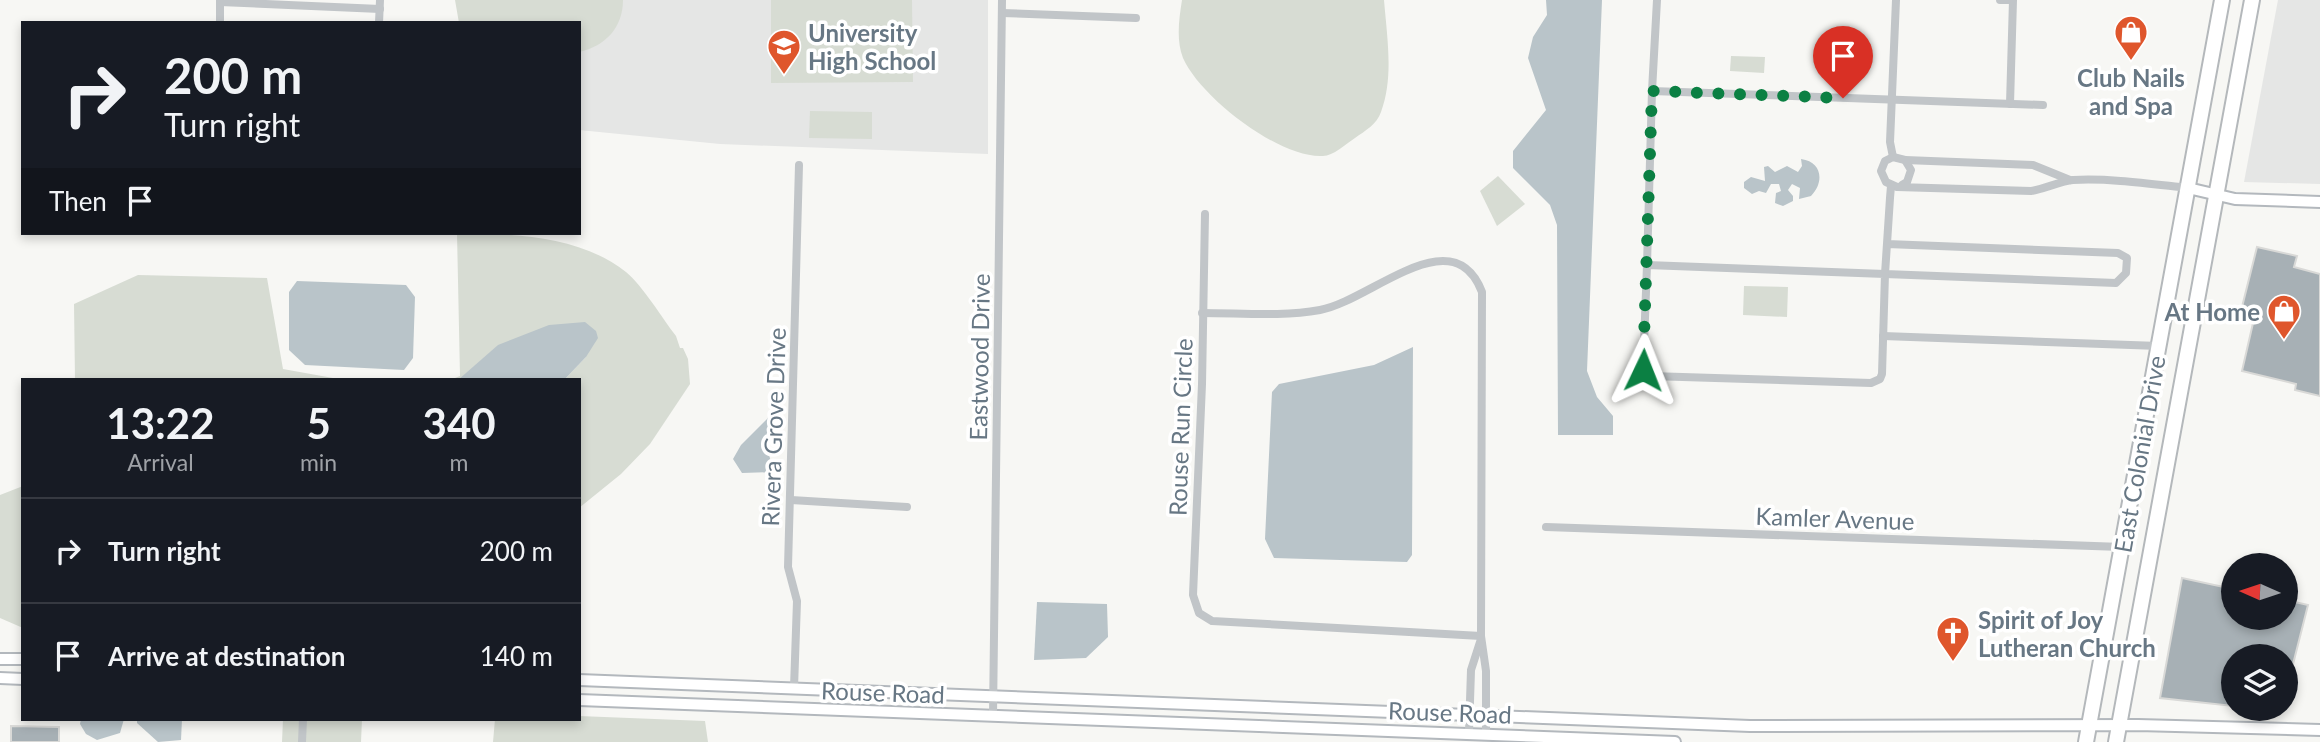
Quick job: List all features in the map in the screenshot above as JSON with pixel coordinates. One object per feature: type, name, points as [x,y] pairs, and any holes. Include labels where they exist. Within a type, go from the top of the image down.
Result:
[{"type":"highway","name":"East Colonial Drive","points":[[2086,742],[2222,0]]},
{"type":"highway","name":"East Colonial Drive","points":[[2116,742],[2252,0]]},
{"type":"street","name":"Eastwood Drive","points":[[993,715],[1002,0]]},
{"type":"street","points":[[1657,0],[1643,370],[1650,376],[1871,383],[1880,379],[1891,186]]},
{"type":"street","points":[[1893,156],[1890,142],[1896,0]]},
{"type":"street","points":[[2000,0],[2013,1],[2010,104]]},
{"type":"street","points":[[220,21],[220,1],[380,4]]},
{"type":"street","points":[[1002,13],[1136,18]]},
{"type":"street","points":[[1652,91],[2043,106]]},
{"type":"street","points":[[1893,156],[1905,160],[2033,165],[2070,180],[2188,188],[2235,199],[2320,202]]},
{"type":"street","points":[[1893,156],[1885,162],[1881,171],[1885,182],[1891,186],[2031,191],[2051,188],[2070,180]]},
{"type":"street","points":[[1902,185],[1907,181],[1911,170],[1905,160]]},
{"type":"street","name":"Rivera Grove Drive","points":[[794,688],[797,601],[788,567],[799,165]]},
{"type":"street","points":[[1202,313],[1205,214]]},
{"type":"street","points":[[1647,265],[2116,283],[2126,273],[2127,258],[2118,253],[1887,244]]},
{"type":"street","name":"Rouse Run Circle","points":[[1481,636],[1212,621],[1199,613],[1193,595],[1202,313],[1281,314],[1322,310],[1436,260],[1460,264],[1475,274],[1482,292],[1481,636],[1486,671],[1486,733]]},
{"type":"street","points":[[1883,335],[2159,346]]},
{"type":"street","points":[[791,500],[907,507]]},
{"type":"street","name":"Kamler Avenue","points":[[1546,527],[2122,548]]},
{"type":"street","name":"Rouse Run Circle","points":[[1469,732],[1471,670],[1481,636]]},
{"type":"street","points":[[0,659],[21,659]]},
{"type":"street","points":[[1471,670],[1486,671]]},
{"type":"street","points":[[0,678],[21,679]]},
{"type":"street","name":"Rouse Road","points":[[581,680],[1750,726],[2119,724],[2320,730]]},
{"type":"street","name":"Rouse Road","points":[[581,700],[1469,732],[1675,742]]},
{"type":"street","points":[[302,742],[303,721]]},
{"type":"shaded area","points":[[455,0],[623,0],[620,19],[611,34],[597,45],[581,51],[581,21],[459,21]]},
{"type":"shaded area","name":"University High School","points":[[482,0],[988,0],[988,154],[720,144],[581,130],[581,21],[481,21]]},
{"type":"shaded area","points":[[771,0],[912,0],[913,82],[771,83]]},
{"type":"shaded area","points":[[1182,0],[1384,0],[1388,71],[1385,99],[1379,116],[1367,130],[1331,154],[1323,156],[1305,154],[1264,137],[1223,107],[1192,74],[1179,44]]},
{"type":"shaded area","points":[[1546,0],[1602,0],[1587,371],[1597,397],[1613,416],[1613,435],[1558,435],[1557,225],[1550,205],[1513,168],[1513,151],[1546,110],[1528,58],[1533,37],[1547,15]]},
{"type":"shaded area","points":[[2278,0],[2320,0],[2320,184],[2244,182]]},
{"type":"shaded area","points":[[1731,56],[1765,57],[1764,73],[1730,71]]},
{"type":"shaded area","points":[[810,111],[872,112],[872,139],[809,138]]},
{"type":"shaded area","points":[[1801,159],[1814,164],[1819,174],[1818,185],[1811,196],[1799,199],[1800,188],[1792,184],[1788,190],[1793,201],[1783,206],[1775,203],[1776,193],[1781,191],[1779,184],[1771,184],[1766,193],[1759,191],[1752,194],[1744,188],[1744,182],[1751,177],[1765,181],[1764,167],[1768,166],[1775,172],[1787,166],[1798,172],[1802,166]]},
{"type":"shaded area","points":[[1498,176],[1525,204],[1497,226],[1480,191]]},
{"type":"shaded area","points":[[457,235],[512,235],[545,239],[588,250],[626,272],[639,285],[676,336],[680,348],[683,348],[688,359],[690,384],[650,444],[621,474],[581,506],[581,378],[566,378],[586,357],[455,378],[460,376]]},
{"type":"shaded area","points":[[138,275],[267,278],[283,369],[333,378],[75,378],[74,304]]},
{"type":"shaded area","points":[[297,281],[406,285],[415,297],[413,358],[404,370],[305,365],[289,350],[289,292]]},
{"type":"shaded area","points":[[1744,286],[1788,287],[1787,317],[1743,315]]},
{"type":"shaded area","points":[[585,322],[596,331],[598,338],[586,357],[566,378],[460,378],[498,345],[549,325]]},
{"type":"shaded area","points":[[1413,347],[1412,555],[1407,562],[1274,558],[1265,539],[1272,392],[1279,384],[1374,365]]},
{"type":"shaded area","points":[[778,408],[771,423],[768,440],[772,465],[776,472],[742,473],[733,459],[741,445]]},
{"type":"shaded area","points":[[21,487],[21,627],[0,618],[0,495]]},
{"type":"shaded area","points":[[1037,602],[1107,604],[1108,637],[1086,658],[1034,660]]},
{"type":"shaded area","points":[[581,716],[705,721],[708,742],[493,742],[495,721],[581,721]]},
{"type":"shaded area","points":[[81,721],[123,721],[120,733],[97,740],[86,734]]},
{"type":"shaded area","points":[[182,721],[181,740],[158,742],[137,723]]},
{"type":"shaded area","points":[[283,721],[362,721],[361,742],[282,742]]},
{"type":"building","name":"At Home","points":[[2257,247],[2297,256],[2294,267],[2320,274],[2320,396],[2295,390],[2296,384],[2242,371],[2256,310],[2242,307]]},
{"type":"building","points":[[2182,578],[2221,586],[2221,630],[2298,630],[2298,603],[2308,605],[2298,644],[2221,644],[2221,705],[2160,698]]},
{"type":"building","points":[[11,726],[59,727],[59,742],[11,742]]},
{"type":"place","name":"Club Nails and Spa","points":[[2131,62]]},
{"type":"place","name":"University High School","points":[[784,76]]},
{"type":"place","name":"At Home","points":[[2284,341]]},
{"type":"place","name":"Spirit of Joy Lutheran Church","points":[[1953,663]]},
{"type":"route","points":[[1643,370],[1652,91],[1843,98]]}]
